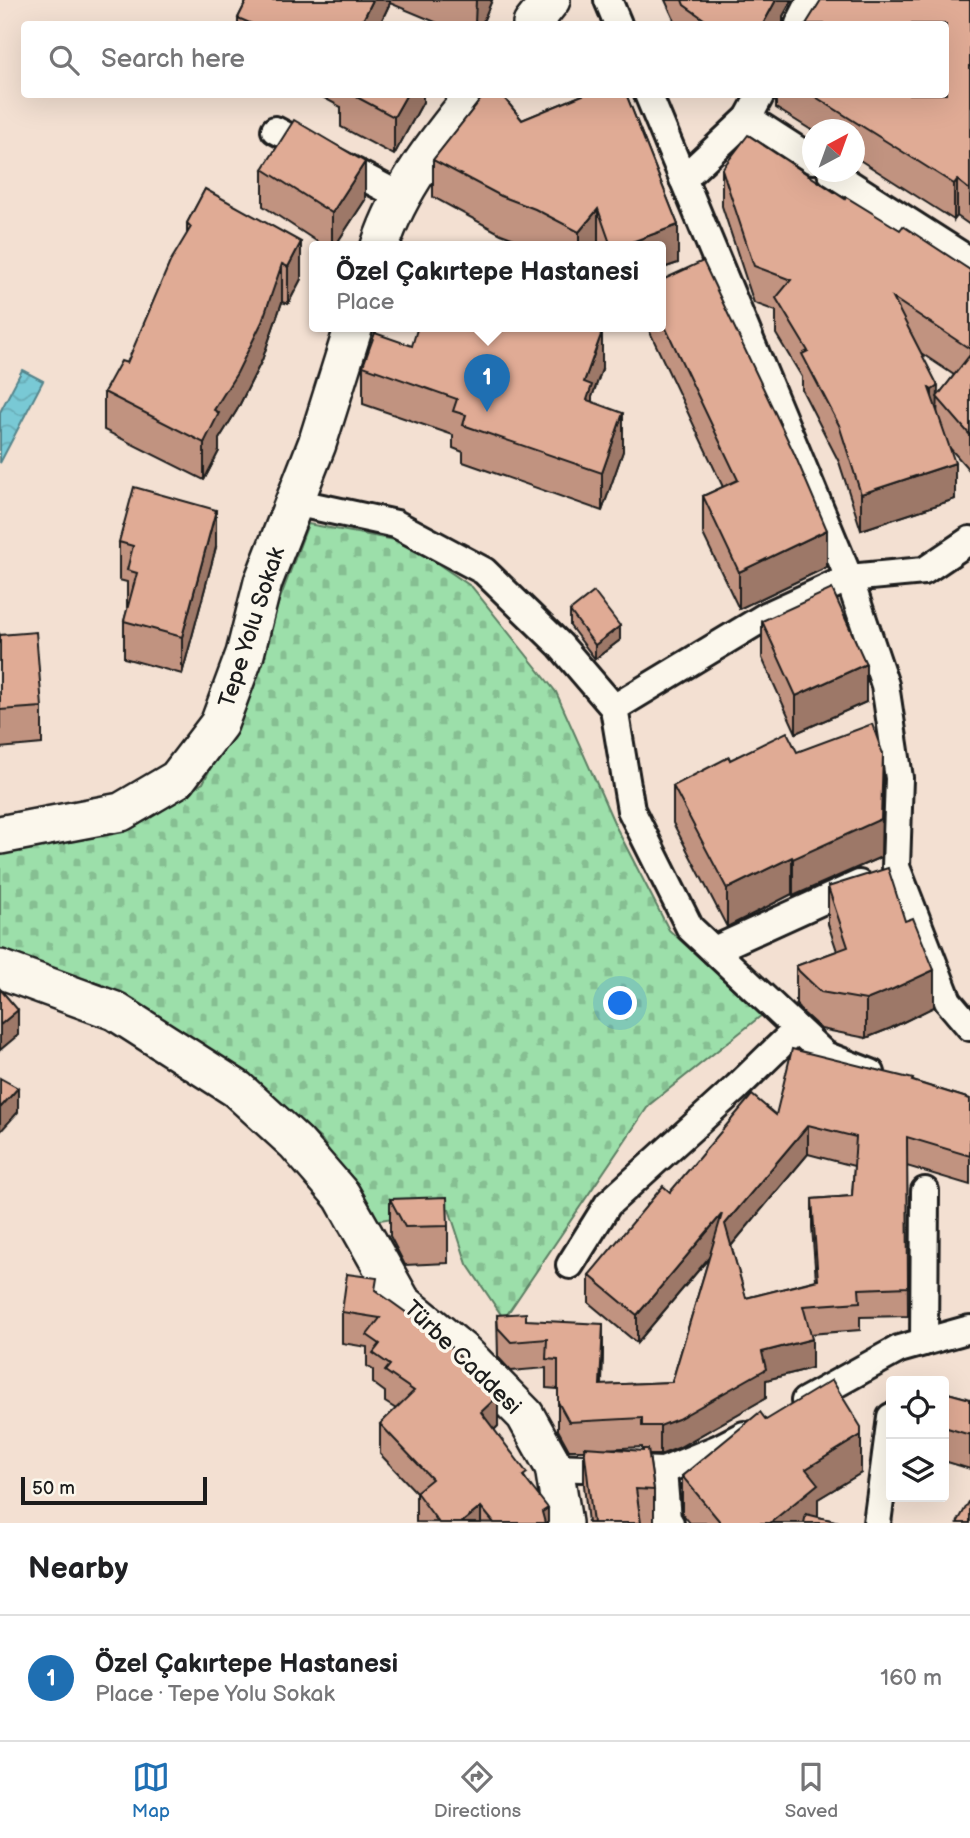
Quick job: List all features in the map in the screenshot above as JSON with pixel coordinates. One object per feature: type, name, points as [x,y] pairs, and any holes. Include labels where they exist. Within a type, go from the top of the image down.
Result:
[{"type":"street","points":[[534,21],[551,0]]},
{"type":"street","points":[[608,0],[617,21]]},
{"type":"street","points":[[800,21],[811,0]]},
{"type":"street","points":[[382,241],[390,217],[431,148],[472,98]]},
{"type":"street","points":[[650,98],[849,578],[885,685],[899,778],[897,867],[948,1001],[970,1027]]},
{"type":"street","points":[[683,179],[748,118],[759,98]]},
{"type":"street","points":[[748,118],[802,153]]},
{"type":"street","points":[[275,130],[402,197]]},
{"type":"street","points":[[847,182],[970,261]]},
{"type":"street","name":"Tepe Yolu Sokak","points":[[0,835],[121,812],[177,779],[219,724],[245,654],[263,582],[317,444],[353,332]]},
{"type":"street","points":[[294,502],[396,524],[484,571],[560,645],[614,708],[631,810],[690,928],[825,1055],[888,1080]]},
{"type":"street","points":[[614,708],[768,615],[849,578],[924,571],[970,540]]},
{"type":"street","points":[[714,950],[897,867]]},
{"type":"street","name":"Türbe Caddesi","points":[[0,970],[115,1011],[237,1089],[296,1143],[342,1196],[402,1302],[464,1353],[525,1415],[554,1467],[563,1523]]},
{"type":"street","points":[[570,1265],[608,1204],[797,1029]]},
{"type":"street","points":[[923,1342],[925,1191]]},
{"type":"street","points":[[554,1467],[663,1471],[719,1448],[899,1349],[970,1329]]},
{"type":"street","points":[[877,1523],[888,1439]]},
{"type":"street","points":[[663,1471],[667,1519],[670,1523]]},
{"type":"green space","points":[[308,524],[406,542],[472,587],[556,692],[616,827],[669,930],[762,1015],[649,1105],[504,1319],[467,1264],[449,1209],[374,1221],[322,1140],[252,1079],[0,956],[0,848],[124,829],[203,783],[235,719]]},
{"type":"water","points":[[22,370],[43,381],[0,463],[0,412]]},
{"type":"building","points":[[247,0],[373,0],[362,21],[245,21],[238,18]]},
{"type":"building","points":[[682,0],[776,0],[765,21],[707,21],[684,5]]},
{"type":"building","points":[[821,0],[970,0],[970,190],[957,180],[954,184],[865,128],[865,119],[851,119],[817,98],[949,98],[949,21],[808,21]]},
{"type":"building","points":[[358,98],[405,98],[394,117]]},
{"type":"building","points":[[482,98],[504,98],[522,120],[575,98],[628,98],[678,225],[635,241],[609,241],[598,209],[579,232],[535,209],[501,196],[433,160]]},
{"type":"building","points":[[294,120],[365,162],[332,213],[263,169]]},
{"type":"building","points":[[748,135],[802,171],[802,182],[819,182],[900,230],[903,226],[970,270],[970,349],[893,298],[938,386],[932,390],[929,388],[955,463],[861,494],[839,425],[802,354],[808,351],[776,298],[791,280],[754,266],[722,169]]},
{"type":"building","points":[[205,189],[301,242],[288,267],[282,264],[262,322],[237,373],[214,410],[219,413],[204,443],[104,392],[121,361],[127,363],[170,262],[191,227],[187,223]]},
{"type":"building","points":[[703,261],[794,453],[827,530],[739,572],[703,496],[738,480],[666,329],[666,278]]},
{"type":"building","points":[[416,332],[602,332],[584,382],[592,385],[587,400],[623,413],[602,473],[463,425],[466,415],[453,411],[457,399],[363,366],[375,333],[412,346]]},
{"type":"building","points":[[970,355],[970,435],[937,397]]},
{"type":"building","points":[[134,487],[216,510],[182,637],[124,621],[137,573],[127,570],[133,546],[119,542]]},
{"type":"building","points":[[832,589],[866,664],[796,696],[762,621]]},
{"type":"building","points":[[594,592],[620,626],[595,645],[570,611]]},
{"type":"building","points":[[36,632],[42,707],[0,710],[0,635]]},
{"type":"building","points":[[872,724],[883,754],[881,819],[793,859],[792,857],[727,889],[673,786],[729,757],[730,760],[787,732],[797,752]]},
{"type":"building","points":[[888,868],[905,921],[913,918],[934,970],[866,1000],[821,992],[796,966],[848,947],[828,887]]},
{"type":"building","points":[[0,989],[18,1010],[0,1025]]},
{"type":"building","points":[[792,1049],[913,1079],[912,1081],[970,1099],[970,1156],[907,1137],[908,1287],[859,1289],[860,1302],[803,1306],[812,1339],[762,1352],[766,1369],[678,1419],[660,1426],[642,1426],[642,1418],[569,1422],[558,1402],[558,1360],[546,1359],[547,1339],[511,1342],[498,1328],[497,1315],[526,1313],[526,1320],[603,1324],[600,1385],[672,1382],[722,1214],[637,1315],[589,1275],[663,1186],[670,1192],[752,1095],[776,1115]],"holes":[[[808,1125],[856,1137],[852,1196],[812,1199],[818,1280],[746,1298],[725,1224]]]},
{"type":"building","points":[[0,1078],[18,1088],[0,1108]]},
{"type":"building","points":[[447,1197],[448,1226],[405,1227],[390,1199]]},
{"type":"building","points":[[347,1274],[377,1278],[375,1290],[443,1339],[498,1396],[481,1412],[527,1473],[523,1476],[548,1508],[542,1512],[545,1523],[494,1523],[481,1507],[461,1523],[439,1523],[416,1492],[432,1479],[380,1424],[414,1391],[385,1371],[390,1365],[373,1353],[380,1344],[367,1335],[380,1318],[342,1312]]},
{"type":"building","points":[[832,1380],[861,1427],[861,1435],[806,1469],[818,1484],[770,1523],[721,1523],[682,1476],[760,1412],[766,1420]]},
{"type":"building","points":[[949,1393],[970,1399],[970,1435],[949,1429]]},
{"type":"building","points":[[584,1447],[643,1451],[648,1449],[654,1490],[636,1489],[641,1523],[593,1523]]},
{"type":"building","points":[[970,1500],[970,1523],[957,1523]]},
{"type":"building","points":[[806,1514],[843,1523],[804,1523]]},
{"type":"place","name":"Özel Çakırtepe Hastanesi","points":[[487,412]]}]
